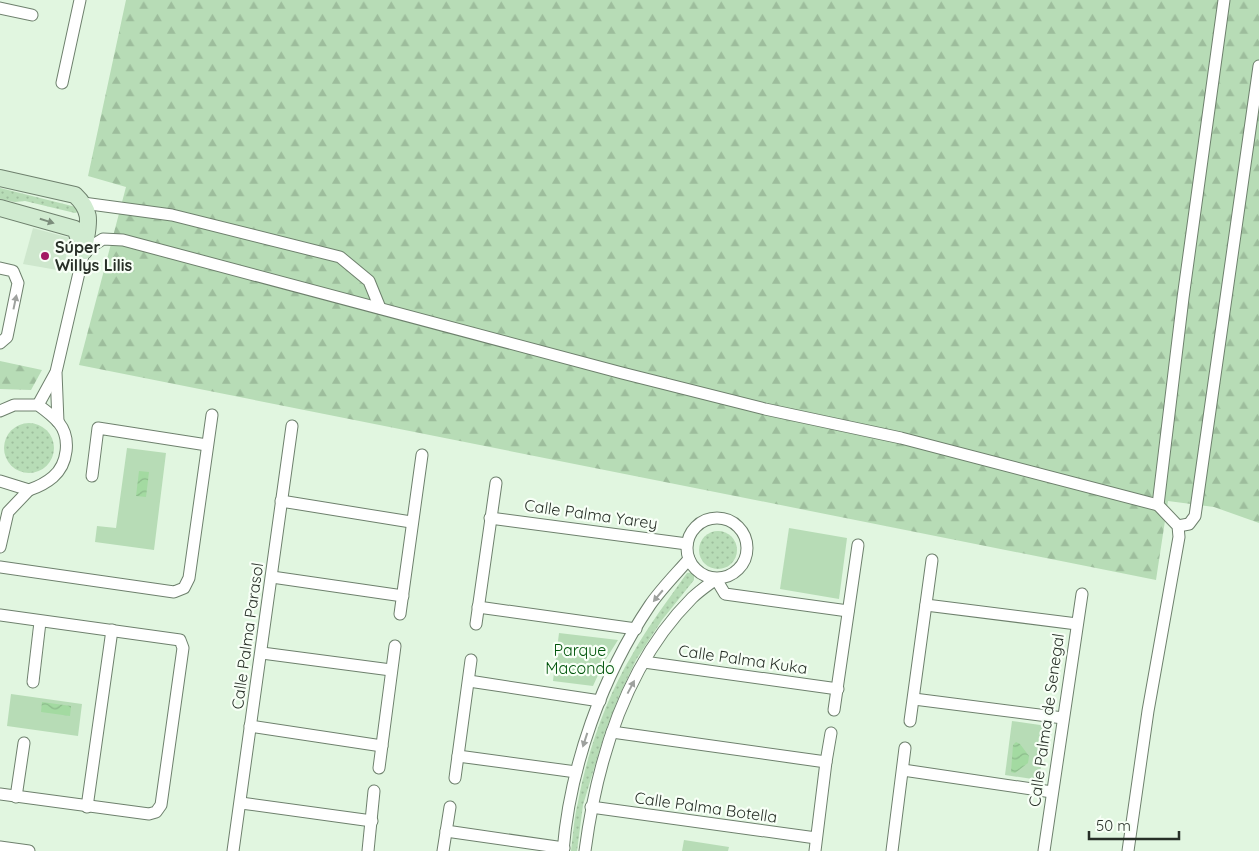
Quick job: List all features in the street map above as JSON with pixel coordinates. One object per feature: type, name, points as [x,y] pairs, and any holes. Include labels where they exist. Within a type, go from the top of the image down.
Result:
[{"type":"main road","points":[[0,178],[75,194],[83,202],[89,216],[84,251]]},
{"type":"main road","points":[[0,208],[74,229],[84,251]]},
{"type":"street","points":[[62,83],[80,0]]},
{"type":"street","points":[[1158,505],[1183,298],[1224,0]]},
{"type":"street","points":[[0,8],[32,15]]},
{"type":"street","points":[[1178,526],[1190,524],[1195,516],[1259,66]]},
{"type":"street","points":[[83,202],[172,215],[340,257],[369,281],[380,308]]},
{"type":"street","points":[[58,422],[56,372],[84,251],[103,239],[123,240],[622,373],[765,409],[901,438],[1158,505],[1178,526],[1179,537],[1148,711],[1128,851]]},
{"type":"street","points":[[0,268],[13,271],[18,283],[8,337],[0,343]]},
{"type":"street","points":[[38,405],[56,372]]},
{"type":"street","points":[[0,411],[14,405],[38,405],[58,422],[66,439],[66,452],[62,465],[55,476],[45,484],[29,490],[8,512],[0,547]]},
{"type":"street","points":[[0,567],[174,592],[184,588],[189,578],[212,415]]},
{"type":"street","name":"Calle Palma Parasol","points":[[233,851],[292,426]]},
{"type":"street","points":[[92,476],[98,428],[207,445]]},
{"type":"street","points":[[400,614],[411,522],[422,455]]},
{"type":"street","points":[[0,481],[29,490]]},
{"type":"street","points":[[476,624],[496,483]]},
{"type":"street","points":[[281,501],[411,522]]},
{"type":"street","name":"Calle Palma Yarey","points":[[490,518],[687,544]]},
{"type":"street","points":[[585,851],[591,807],[612,732],[626,695],[644,662],[673,619],[694,596],[716,579],[728,577],[739,570],[746,559],[748,546],[744,534],[736,525],[725,519],[712,518],[700,523],[692,532],[687,544],[689,558],[698,571],[716,579],[725,594],[848,610]]},
{"type":"street","points":[[834,710],[858,545]]},
{"type":"street","points":[[446,831],[563,849],[576,772],[586,736],[607,682],[651,604],[689,558]]},
{"type":"street","points":[[910,722],[932,560]]},
{"type":"street","points":[[272,577],[402,596]]},
{"type":"street","name":"Calle Palma de Senegal","points":[[1044,851],[1082,594]]},
{"type":"street","points":[[926,605],[1077,624]]},
{"type":"street","points":[[478,607],[636,629]]},
{"type":"street","points":[[0,794],[87,807],[149,814],[156,812],[161,805],[183,648],[180,640],[2,616]]},
{"type":"street","points":[[33,682],[40,622]]},
{"type":"street","points":[[87,807],[112,630]]},
{"type":"street","points":[[378,768],[394,646]]},
{"type":"street","points":[[262,653],[391,670]]},
{"type":"street","points":[[455,778],[471,660]]},
{"type":"street","name":"Calle Palma Kuka","points":[[644,662],[838,689]]},
{"type":"street","points":[[468,680],[600,701]]},
{"type":"street","points":[[914,699],[1063,718]]},
{"type":"street","points":[[250,726],[382,746]]},
{"type":"street","points":[[612,732],[826,762]]},
{"type":"street","points":[[815,851],[831,733]]},
{"type":"street","points":[[16,797],[24,743]]},
{"type":"street","points":[[896,850],[905,748]]},
{"type":"street","points":[[458,756],[576,772]]},
{"type":"street","points":[[903,770],[1052,792]]},
{"type":"street","points":[[368,851],[374,791]]},
{"type":"street","points":[[241,803],[372,820]]},
{"type":"street","points":[[443,851],[450,807]]},
{"type":"street","name":"Calle Palma Botella","points":[[591,807],[816,838]]},
{"type":"street","points":[[0,847],[29,851]]},
{"type":"shaded area","points":[[33,228],[70,238],[63,271],[23,264]]},
{"type":"green space","points":[[126,0],[1259,0],[1259,523],[1214,507],[1168,501],[1156,580],[79,365],[126,187],[88,176]]},
{"type":"green space","points":[[0,188],[76,207],[78,212],[75,213],[25,201],[15,202],[0,199]]},
{"type":"green space","points":[[0,361],[42,370],[31,390],[0,389]]},
{"type":"green space","points":[[29,423],[38,425],[49,434],[54,448],[52,457],[43,468],[29,473],[20,471],[9,462],[4,448],[6,439],[15,428]]},
{"type":"green space","points":[[127,448],[166,453],[154,550],[95,542],[97,526],[116,528]]},
{"type":"green space","points":[[789,528],[847,538],[839,599],[780,589]]},
{"type":"green space","points":[[718,531],[732,536],[737,550],[732,564],[718,569],[704,564],[699,550],[704,536]]},
{"type":"green space","points":[[694,572],[694,580],[662,620],[636,660],[619,696],[605,732],[583,805],[577,851],[571,851],[582,783],[592,745],[606,707],[638,644],[658,613],[687,573]]},
{"type":"green space","name":"Parque Macondo","points":[[559,633],[618,640],[604,662],[593,686],[553,681]]},
{"type":"green space","points":[[11,694],[82,704],[78,736],[7,726]]},
{"type":"green space","points":[[1012,721],[1047,726],[1039,780],[1005,775]]},
{"type":"green space","points":[[684,840],[729,847],[728,851],[682,851]]},
{"type":"water","points":[[139,471],[149,472],[146,497],[136,496]]},
{"type":"water","points":[[42,702],[71,706],[70,716],[41,712]]},
{"type":"water","points":[[1016,742],[1020,744],[1029,756],[1028,763],[1015,773],[1011,772],[1013,745]]},
{"type":"place","name":"Súper Willys Lilis","points":[[45,256]]}]
